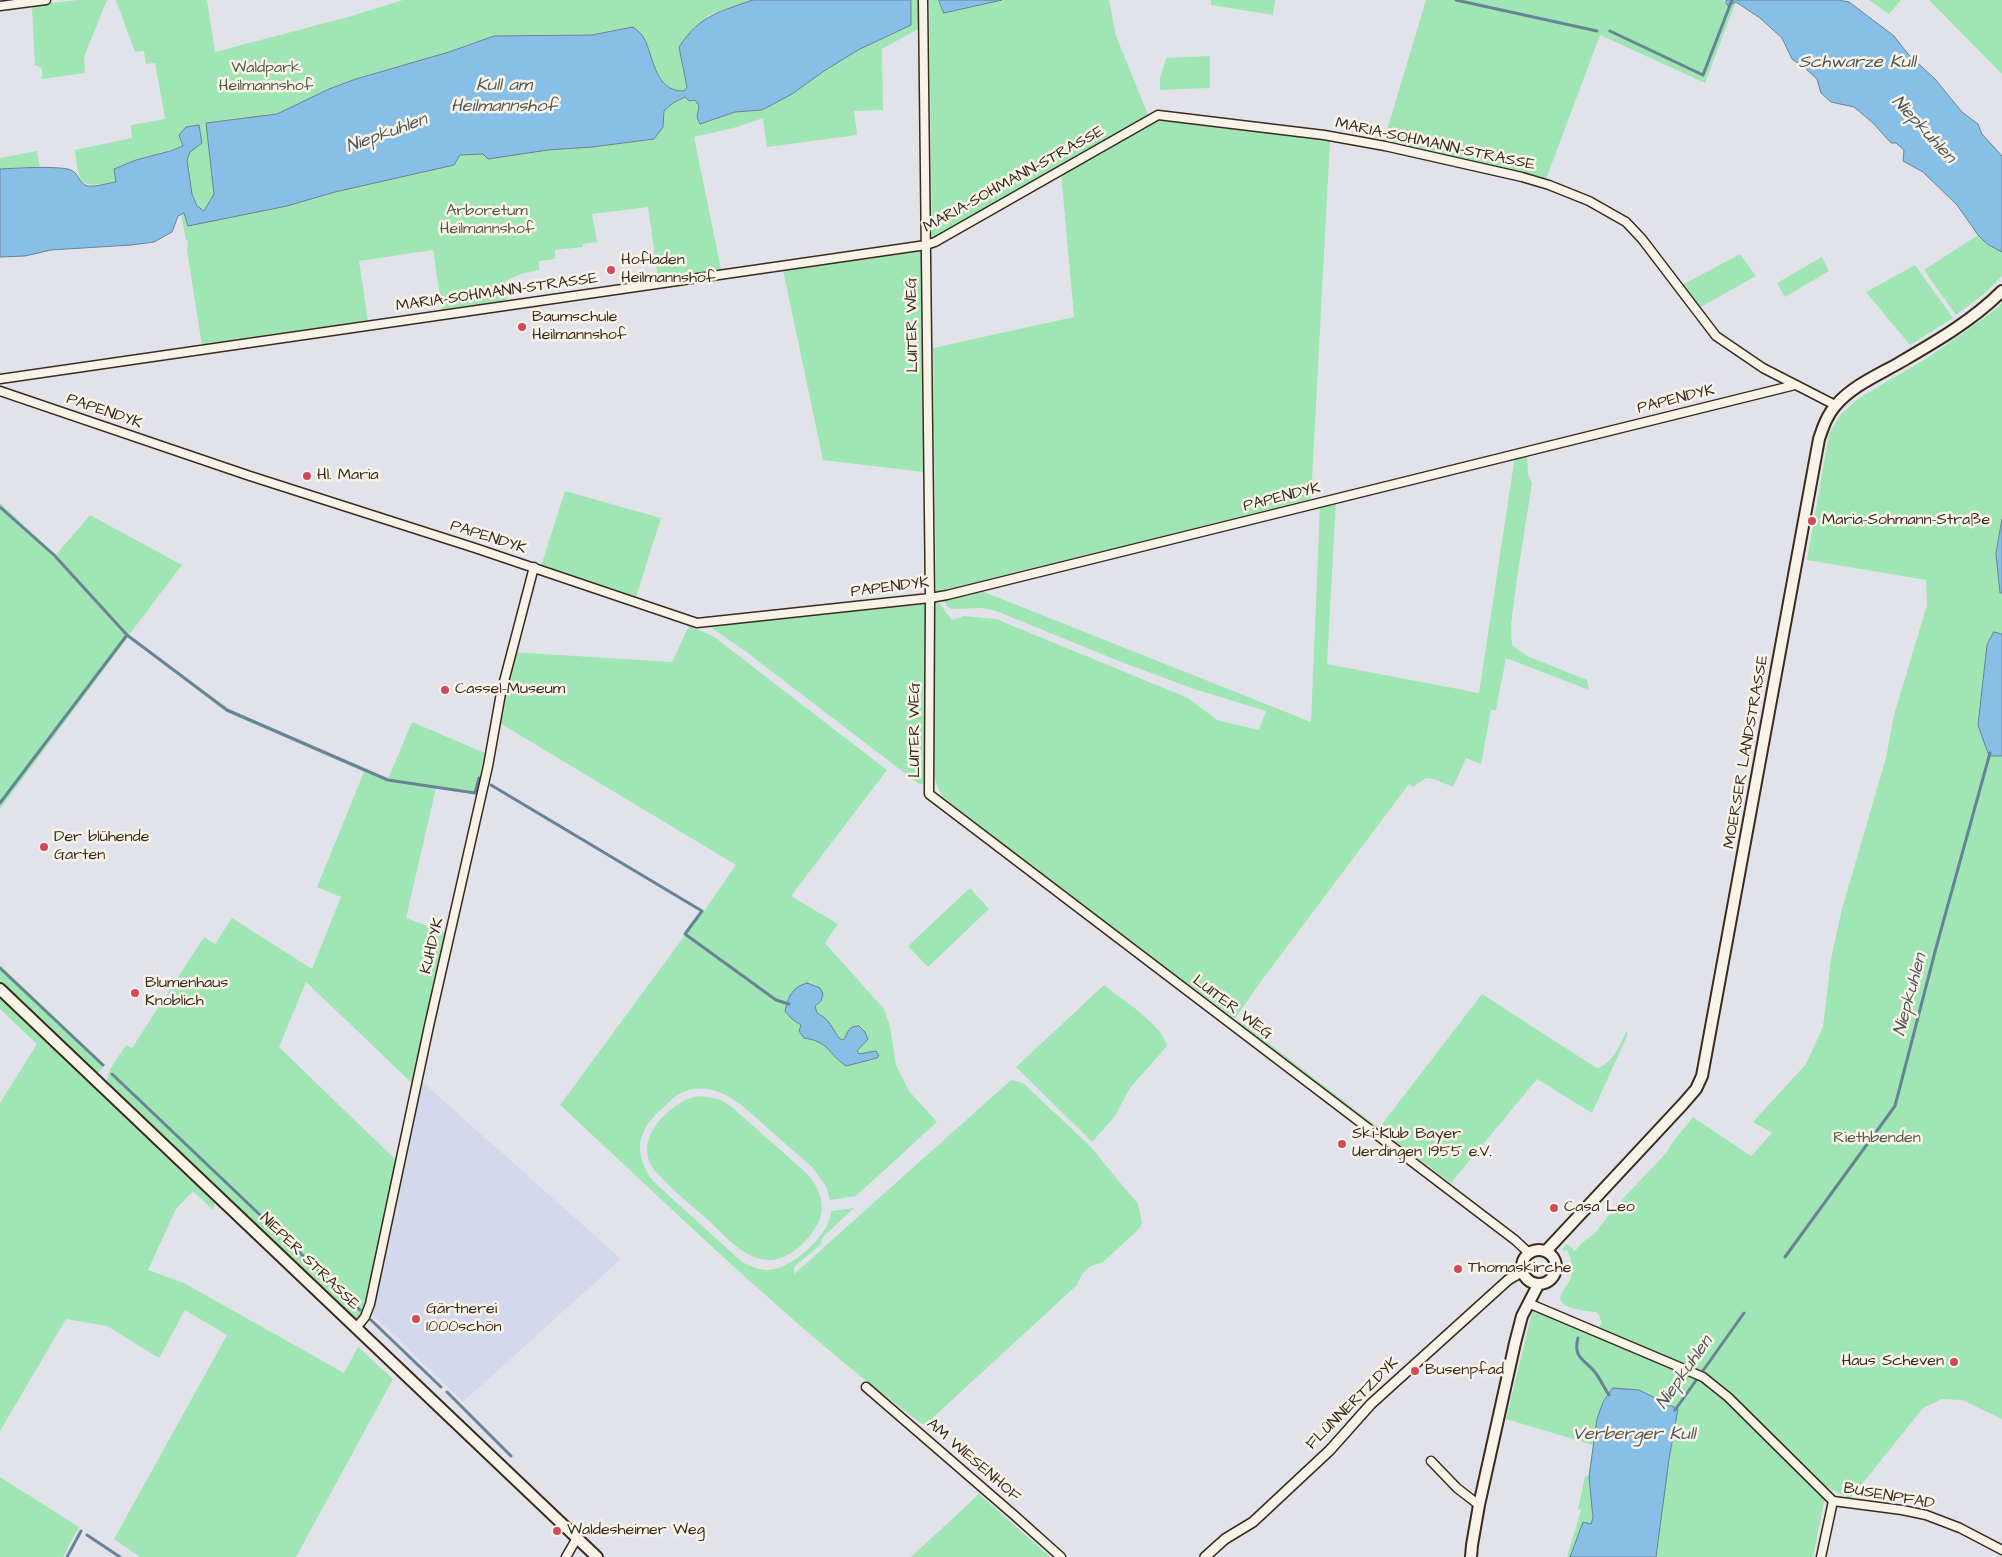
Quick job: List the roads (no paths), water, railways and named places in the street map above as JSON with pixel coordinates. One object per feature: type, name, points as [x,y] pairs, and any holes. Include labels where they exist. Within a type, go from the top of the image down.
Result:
[{"type":"main road","name":"MOERSER LANDSTRASSE","points":[[1546,1251],[1683,1104],[1696,1089],[1702,1076],[1819,439],[1826,420],[1835,405],[1853,390],[1945,336],[1976,314],[2002,291]]},
{"type":"main road","name":"NIEPER STRASSE","points":[[0,989],[597,1557]]},
{"type":"main road","points":[[1471,1557],[1479,1505],[1522,1316],[1538,1285],[1551,1280],[1556,1272],[1554,1258],[1546,1251],[1537,1250],[1529,1253],[1523,1262],[1522,1272],[1528,1281],[1538,1285]]},
{"type":"street","points":[[0,6],[46,0]]},
{"type":"street","name":"LUITER WEG","points":[[923,0],[930,598],[928,794],[1501,1229],[1529,1253]]},
{"type":"street","name":"MARIA-SOHMANN-STRASSE","points":[[0,379],[926,245],[935,242],[1158,115],[1324,135],[1385,146],[1522,177],[1589,201],[1626,222],[1642,239],[1716,336],[1763,368],[1835,405]]},
{"type":"street","name":"PAPENDYK","points":[[0,391],[250,476],[534,567],[698,623],[930,598],[1795,385]]},
{"type":"street","name":"KUHDYK","points":[[356,1328],[365,1317],[370,1304],[426,1036],[488,766],[501,693],[534,567]]},
{"type":"street","name":"FLÜNNERTZDYK","points":[[1205,1557],[1225,1540],[1253,1522],[1330,1450],[1371,1404],[1508,1280],[1522,1272]]},
{"type":"street","name":"BUSENPFAD","points":[[1528,1303],[1699,1374],[1728,1397],[1833,1501],[1926,1515],[1960,1528],[2002,1550]]},
{"type":"street","name":"AM WIESENHOF","points":[[866,1387],[1061,1557]]},
{"type":"street","points":[[1431,1461],[1457,1488],[1479,1505]]},
{"type":"street","points":[[1821,1557],[1833,1501]]},
{"type":"street","points":[[566,1557],[576,1538]]},
{"type":"water","name":"Kull am Heilmannshof","points":[[753,0],[911,0],[911,25],[858,50],[792,94],[762,110],[735,112],[700,124],[697,117],[699,106],[695,100],[689,101],[685,97],[673,103],[664,111],[663,127],[654,139],[592,147],[548,150],[488,159],[483,154],[460,155],[454,165],[335,192],[287,206],[188,226],[184,213],[178,216],[172,232],[154,242],[51,250],[25,256],[0,257],[0,169],[61,168],[75,173],[82,183],[88,186],[116,182],[114,169],[136,160],[183,146],[179,135],[186,127],[199,125],[202,143],[190,152],[187,160],[192,194],[197,206],[204,211],[214,194],[206,123],[277,114],[329,89],[356,79],[449,52],[494,36],[592,35],[633,27],[644,38],[661,80],[674,90],[684,91],[687,87],[679,47],[687,36],[711,16]]},
{"type":"water","points":[[939,0],[1002,0],[944,13]]},
{"type":"water","name":"Schwarze Kull","points":[[1727,0],[1838,0],[1849,2],[1894,36],[1908,54],[1935,79],[1962,112],[1978,124],[1982,134],[2002,156],[2002,252],[1987,244],[1978,235],[1957,205],[1923,172],[1903,161],[1904,150],[1896,143],[1891,143],[1873,123],[1854,107],[1831,102],[1821,93],[1817,79],[1792,59],[1782,38],[1760,18],[1736,2],[1728,6]]},
{"type":"water","points":[[2002,519],[2002,593],[2000,593],[1996,554]]},
{"type":"water","points":[[1994,632],[2002,634],[2002,756],[1989,756],[1978,725],[1987,645]]},
{"type":"water","points":[[807,983],[820,988],[823,994],[821,1001],[815,1006],[817,1013],[828,1021],[840,1039],[844,1040],[851,1028],[859,1026],[865,1032],[868,1039],[857,1051],[859,1054],[876,1051],[879,1056],[877,1058],[846,1066],[824,1045],[804,1038],[799,1031],[801,1025],[785,1011],[794,990]]},
{"type":"water","name":"Verberger Kull","points":[[1613,1388],[1639,1390],[1678,1409],[1669,1459],[1656,1557],[1570,1557],[1583,1522],[1591,1524],[1593,1518],[1589,1477],[1597,1419],[1603,1402]]},
{"type":"waterway","points":[[1456,0],[1597,31]]},
{"type":"waterway","points":[[1610,31],[1703,75],[1732,0]]},
{"type":"waterway","points":[[0,507],[54,555],[127,635],[227,710],[388,780],[475,793],[479,778]]},
{"type":"waterway","points":[[0,803],[127,635]]},
{"type":"waterway","name":"Niepkuhlen","points":[[1785,1257],[1895,1106],[1990,753]]},
{"type":"waterway","points":[[491,785],[702,911],[685,934],[776,1000],[789,1004]]},
{"type":"waterway","points":[[0,968],[103,1065]]},
{"type":"waterway","points":[[112,1074],[360,1310]]},
{"type":"waterway","name":"Niepkuhlen","points":[[1675,1410],[1744,1313]]},
{"type":"waterway","points":[[371,1320],[441,1387]]},
{"type":"waterway","points":[[1578,1338],[1578,1354],[1596,1374],[1609,1395]]},
{"type":"waterway","points":[[447,1392],[511,1456]]},
{"type":"waterway","points":[[67,1557],[81,1531]]},
{"type":"waterway","points":[[87,1535],[120,1557]]},
{"type":"place","name":"Hofladen Heilmannshof","points":[[611,270]]},
{"type":"place","name":"Baumschule Heilmannshof","points":[[522,327]]},
{"type":"place","name":"Hl. Maria","points":[[307,476]]},
{"type":"place","name":"Maria-Sohmann-Straße","points":[[1812,521]]},
{"type":"place","name":"Cassel-Museum","points":[[445,690]]},
{"type":"place","name":"Der blühende Garten","points":[[44,847]]},
{"type":"place","name":"Blumenhaus Knoblich","points":[[135,993]]},
{"type":"place","name":"Ski-Klub Bayer Uerdingen 1955 e.V.","points":[[1342,1144]]},
{"type":"place","name":"Casa Leo","points":[[1554,1208]]},
{"type":"place","name":"Thomaskirche","points":[[1458,1269]]},
{"type":"place","name":"Gärtnerei 1000schön","points":[[416,1319]]},
{"type":"place","name":"Haus Scheven","points":[[1954,1362]]},
{"type":"place","name":"Busenpfad","points":[[1415,1371]]},
{"type":"place","name":"Waldesheimer Weg","points":[[557,1531]]},
{"type":"park label","name":"Waldpark Heilmannshof","points":[[266,78]]},
{"type":"park label","name":"Arboretum Heilmannshof","points":[[487,221]]},
{"type":"park label","name":"Riethbenden","points":[[1877,1139]]}]
